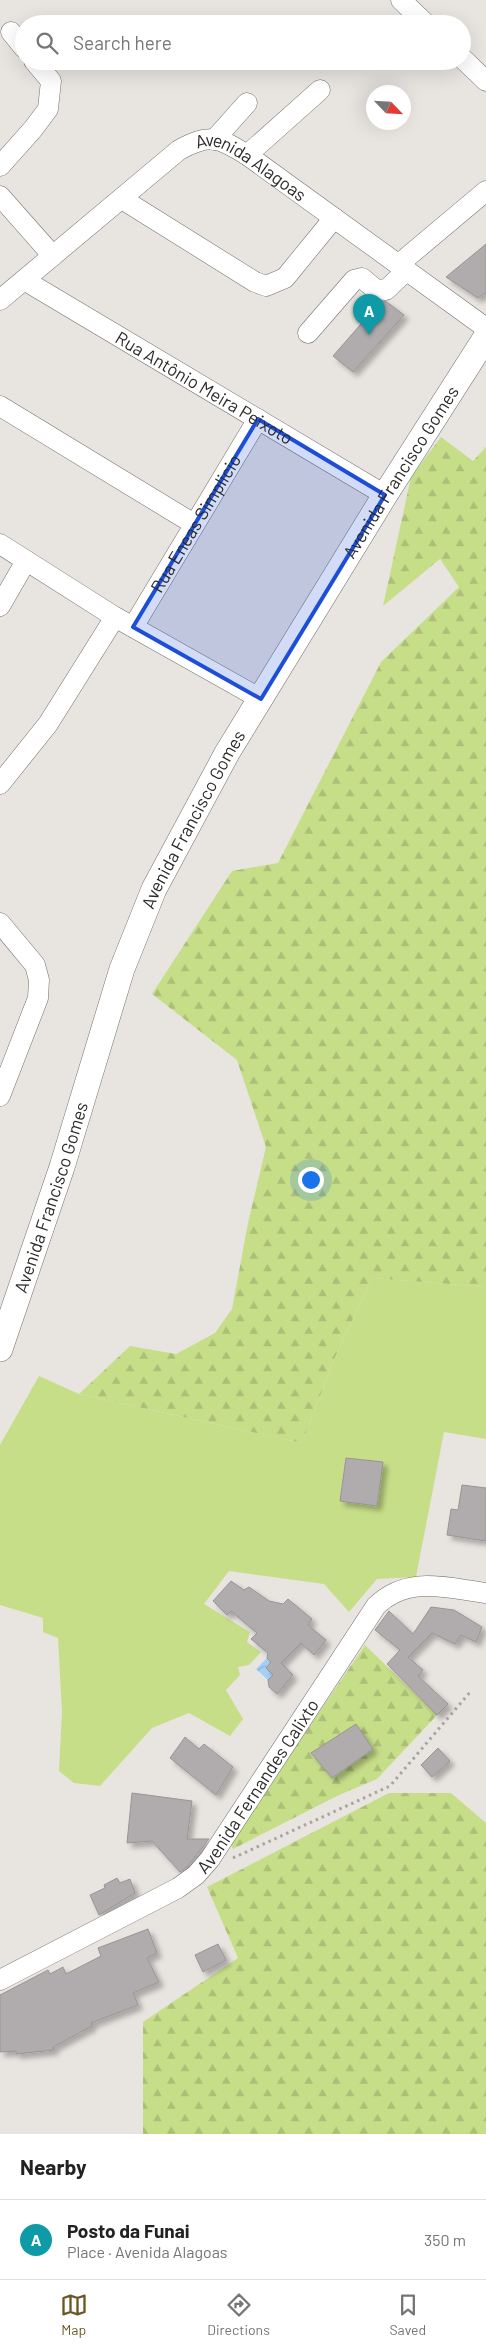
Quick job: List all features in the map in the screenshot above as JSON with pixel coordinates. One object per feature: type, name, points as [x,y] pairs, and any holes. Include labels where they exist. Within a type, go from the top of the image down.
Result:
[{"type":"main road","name":"Avenida Francisco Gomes","points":[[0,1349],[62,1167],[125,960],[154,889],[227,753],[385,495],[486,337]]},
{"type":"street","points":[[401,0],[417,15]]},
{"type":"street","points":[[11,32],[15,37]]},
{"type":"street","points":[[471,67],[486,81]]},
{"type":"street","points":[[0,166],[34,129],[48,109],[50,81],[41,70]]},
{"type":"street","points":[[247,155],[320,90]]},
{"type":"street","points":[[214,140],[248,103]]},
{"type":"street","name":"Avenida Alagoas","points":[[0,300],[122,200],[179,150],[198,139],[222,140],[247,155],[486,328]]},
{"type":"street","points":[[308,333],[354,280],[362,278],[375,289],[386,290],[403,267],[486,191]]},
{"type":"street","points":[[0,196],[53,256]]},
{"type":"street","points":[[122,200],[255,282],[266,286],[285,278],[334,218]]},
{"type":"street","name":"Rua Antônio Meira Peixoto","points":[[24,280],[385,495]]},
{"type":"street","points":[[2,412],[194,524]]},
{"type":"street","name":"Rua Eneas Simplicio","points":[[133,627],[258,418]]},
{"type":"street","points":[[0,544],[115,617],[261,699]]},
{"type":"street","points":[[0,606],[26,561]]},
{"type":"street","points":[[0,784],[48,724],[115,617]]},
{"type":"street","points":[[0,923],[35,965],[39,980],[38,998],[0,1096]]},
{"type":"street","name":"Avenida Fernandes Calixto","points":[[0,1980],[178,1888],[196,1875],[210,1859],[376,1606],[388,1594],[404,1587],[428,1586],[486,1593]]},
{"type":"path","points":[[230,1859],[390,1786],[471,1691]]},
{"type":"highlighted area","points":[[258,419],[385,495],[261,699],[133,627]]},
{"type":"green space","points":[[441,437],[473,461],[486,447],[486,1287],[372,1278],[335,1357],[302,1443],[79,1394],[130,1346],[176,1354],[215,1333],[232,1309],[248,1223],[266,1147],[237,1060],[152,994],[232,871],[278,863],[381,662],[459,587],[440,559],[383,606],[411,477]]},
{"type":"green space","points":[[372,1278],[486,1287],[486,1439],[444,1432],[416,1577],[377,1579],[349,1612],[324,1584],[229,1571],[204,1604],[250,1632],[247,1642],[261,1652],[249,1665],[238,1667],[240,1675],[226,1690],[243,1719],[230,1736],[189,1713],[152,1728],[100,1786],[74,1783],[59,1771],[62,1712],[58,1638],[43,1632],[43,1618],[0,1605],[0,1445],[39,1376],[79,1394],[302,1443],[335,1357]]},
{"type":"green space","points":[[365,1645],[437,1715],[377,1779],[339,1795],[233,1849],[230,1843]]},
{"type":"green space","points":[[389,1793],[451,1793],[486,1823],[486,2134],[143,2134],[143,2022],[238,1958],[207,1887]]},
{"type":"water","points":[[267,1658],[271,1662],[266,1668],[273,1675],[268,1680],[256,1669]]},
{"type":"building","points":[[486,244],[486,292],[478,298],[446,277]]},
{"type":"building","points":[[381,301],[387,302],[404,315],[353,372],[333,356]]},
{"type":"building","points":[[346,1458],[383,1462],[377,1506],[340,1501]]},
{"type":"building","points":[[462,1485],[486,1488],[486,1541],[447,1535],[451,1509],[458,1510]]},
{"type":"building","points":[[231,1581],[244,1590],[249,1587],[269,1601],[283,1604],[288,1599],[312,1619],[308,1625],[326,1640],[314,1655],[301,1643],[281,1663],[293,1675],[277,1694],[269,1687],[268,1680],[273,1675],[266,1668],[271,1662],[267,1658],[268,1653],[251,1639],[257,1633],[231,1611],[227,1615],[213,1601]]},
{"type":"building","points":[[431,1607],[454,1610],[482,1627],[476,1642],[461,1635],[455,1644],[432,1633],[408,1657],[423,1670],[418,1676],[448,1704],[437,1715],[387,1664],[400,1650],[375,1630],[389,1611],[413,1634]]},
{"type":"building","points":[[356,1724],[373,1749],[332,1778],[311,1753]]},
{"type":"building","points":[[185,1737],[199,1749],[204,1744],[233,1767],[216,1795],[170,1758]]},
{"type":"building","points":[[438,1748],[450,1761],[432,1777],[421,1765]]},
{"type":"building","points":[[132,1793],[192,1801],[187,1839],[209,1839],[187,1867],[180,1872],[152,1841],[127,1843]]},
{"type":"building","points":[[117,1878],[120,1883],[130,1879],[135,1893],[99,1915],[90,1895],[105,1888],[104,1885]]},
{"type":"building","points":[[148,1929],[157,1953],[147,1958],[159,1982],[133,1993],[138,2005],[91,2023],[92,2026],[53,2047],[54,2050],[16,2054],[16,2051],[0,2052],[0,1995],[48,1970],[50,1974],[63,1967],[66,1974],[101,1956],[98,1948]]},
{"type":"building","points":[[218,1944],[226,1960],[203,1972],[195,1955]]},
{"type":"place","name":"Posto da Funai","points":[[369,335]]}]
